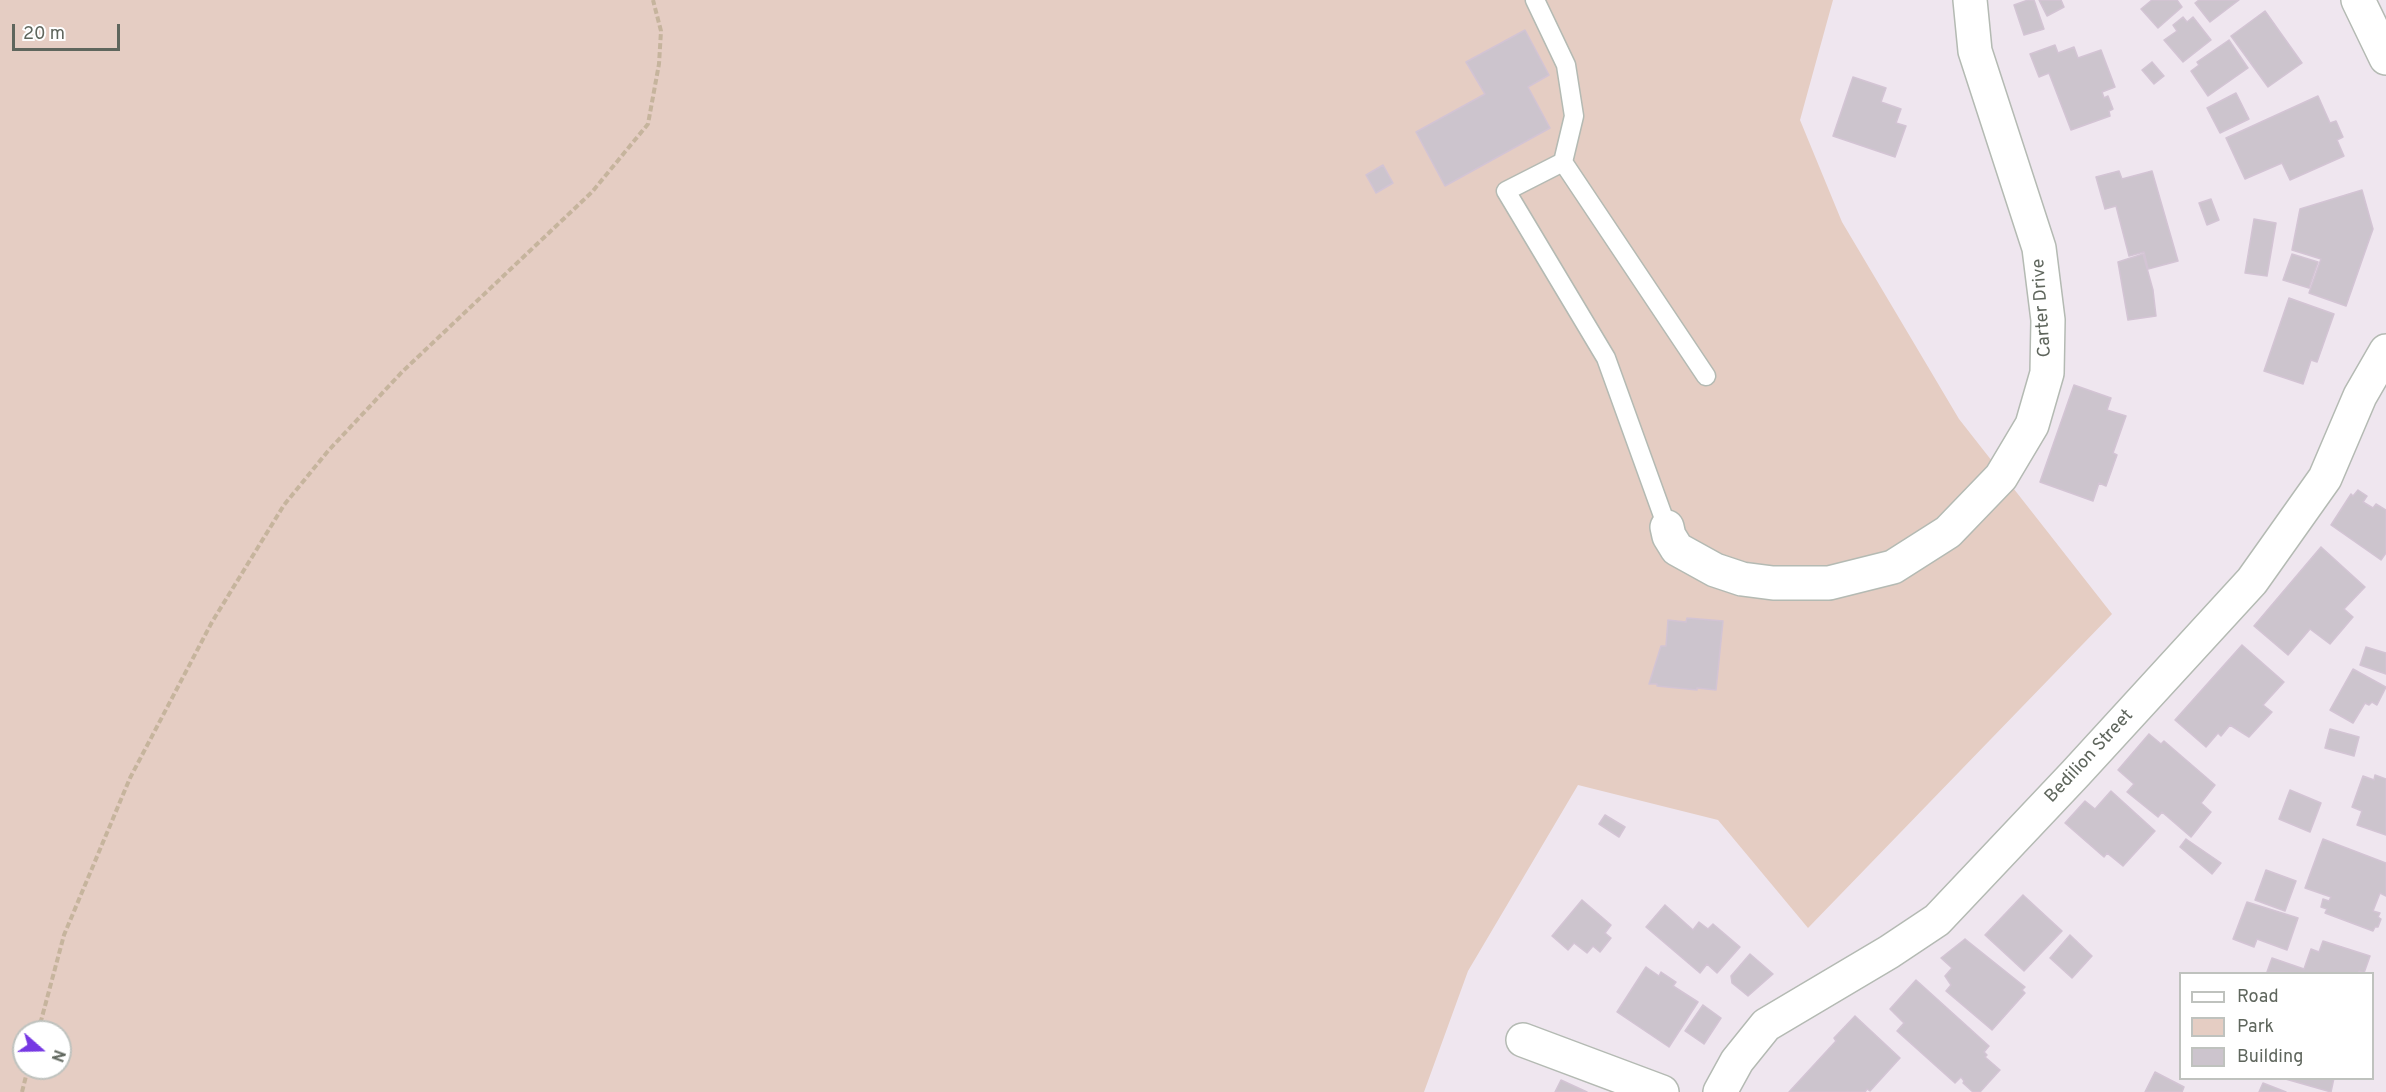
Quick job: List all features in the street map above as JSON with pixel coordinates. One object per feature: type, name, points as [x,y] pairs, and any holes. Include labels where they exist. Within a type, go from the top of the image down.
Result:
[{"type":"street","name":"Carter Drive","points":[[1667,527],[1669,536],[1677,549],[1715,570],[1742,579],[1773,583],[1829,583],[1893,567],[1948,532],[2001,477],[2032,425],[2047,373],[2048,320],[2039,249],[1975,51],[1970,0]]},
{"type":"street","points":[[2358,0],[2386,58]]},
{"type":"street","name":"Bedilion Street","points":[[1720,1092],[1737,1061],[1766,1025],[1889,952],[1937,920],[2244,590],[2325,478],[2360,396],[2386,351]]},
{"type":"street","points":[[1523,1040],[1662,1092]]},
{"type":"lane","points":[[1534,0],[1566,65],[1574,116],[1563,162],[1706,376]]},
{"type":"lane","points":[[1563,162],[1506,191],[1606,358],[1667,527]]},
{"type":"path","points":[[41,1020],[64,935],[125,788],[212,622],[284,505],[328,451],[402,372],[592,192],[648,124],[659,64],[661,31],[653,0]]},
{"type":"green space","points":[[0,0],[1833,0],[1800,120],[1842,222],[1959,419],[2112,614],[1808,928],[1718,820],[1578,785],[1468,971],[1424,1092],[0,1092]]},
{"type":"building","points":[[2034,0],[2044,29],[2024,35],[2014,5]]},
{"type":"building","points":[[2039,0],[2061,0],[2064,7],[2047,16]]},
{"type":"building","points":[[2152,0],[2177,0],[2182,7],[2158,28],[2141,9]]},
{"type":"building","points":[[2199,0],[2239,0],[2210,22],[2195,3]]},
{"type":"building","points":[[2265,11],[2302,63],[2268,87],[2231,36]]},
{"type":"building","points":[[2183,17],[2187,22],[2193,17],[2211,40],[2183,62],[2164,40],[2177,31],[2173,25]]},
{"type":"building","points":[[1525,30],[1549,75],[1528,87],[1550,128],[1445,186],[1416,132],[1485,94],[1466,62]]},
{"type":"building","points":[[2229,40],[2248,68],[2208,96],[2191,71],[2199,65],[2197,62]]},
{"type":"building","points":[[2055,45],[2058,53],[2074,47],[2078,58],[2101,50],[2115,87],[2102,92],[2104,98],[2108,96],[2113,109],[2109,111],[2110,116],[2071,130],[2049,73],[2039,77],[2030,54]]},
{"type":"building","points":[[2152,62],[2164,76],[2154,84],[2142,70]]},
{"type":"building","points":[[1853,77],[1886,88],[1881,102],[1901,109],[1896,123],[1906,126],[1895,157],[1833,136]]},
{"type":"building","points":[[2236,93],[2249,119],[2220,133],[2207,108]]},
{"type":"building","points":[[2318,96],[2330,123],[2336,121],[2343,137],[2337,140],[2344,156],[2290,180],[2282,163],[2245,179],[2226,138]]},
{"type":"building","points":[[1383,165],[1393,183],[1376,193],[1366,175]]},
{"type":"building","points":[[2119,171],[2122,179],[2152,171],[2178,261],[2148,269],[2144,252],[2129,256],[2116,206],[2105,209],[2096,177]]},
{"type":"building","points":[[2362,190],[2373,229],[2346,306],[2309,293],[2321,259],[2292,250],[2300,209]]},
{"type":"building","points":[[2211,199],[2219,220],[2207,225],[2199,203]]},
{"type":"building","points":[[2254,219],[2276,223],[2267,276],[2245,273]]},
{"type":"building","points":[[2143,254],[2153,290],[2156,316],[2128,320],[2118,262]]},
{"type":"building","points":[[2292,254],[2318,262],[2309,288],[2283,280]]},
{"type":"building","points":[[2289,298],[2334,314],[2317,362],[2311,360],[2303,384],[2264,371]]},
{"type":"building","points":[[2074,385],[2111,398],[2107,410],[2126,416],[2113,453],[2117,455],[2106,486],[2099,483],[2093,501],[2040,482]]},
{"type":"building","points":[[2358,490],[2367,496],[2363,502],[2373,508],[2376,504],[2386,510],[2386,553],[2381,560],[2331,525],[2351,494],[2353,496]]},
{"type":"building","points":[[2321,547],[2365,587],[2344,609],[2353,617],[2330,644],[2310,629],[2288,655],[2254,626]]},
{"type":"building","points":[[1687,618],[1723,621],[1716,690],[1649,684],[1661,646],[1666,646],[1668,620],[1686,622]]},
{"type":"building","points":[[2242,645],[2284,682],[2263,705],[2272,712],[2249,737],[2230,725],[2221,736],[2218,733],[2206,747],[2175,720]]},
{"type":"building","points":[[2366,647],[2386,653],[2386,674],[2360,665]]},
{"type":"building","points":[[2353,669],[2386,687],[2377,705],[2372,702],[2369,705],[2365,703],[2353,723],[2330,710]]},
{"type":"building","points":[[2330,729],[2359,737],[2354,756],[2325,748]]},
{"type":"building","points":[[2149,734],[2161,744],[2164,741],[2215,785],[2201,803],[2211,812],[2191,837],[2162,812],[2158,817],[2127,792],[2134,784],[2118,770]]},
{"type":"building","points":[[2375,775],[2386,779],[2386,835],[2357,825],[2362,811],[2352,807],[2363,776],[2374,780]]},
{"type":"building","points":[[2290,790],[2321,803],[2310,832],[2279,819]]},
{"type":"building","points":[[2111,791],[2155,831],[2123,866],[2107,853],[2104,857],[2065,823],[2085,801],[2095,809]]},
{"type":"building","points":[[1605,815],[1625,827],[1619,837],[1599,824]]},
{"type":"building","points":[[2186,839],[2221,863],[2212,874],[2180,847]]},
{"type":"building","points":[[2323,839],[2386,863],[2386,896],[2380,893],[2373,911],[2380,913],[2378,917],[2381,919],[2378,927],[2375,927],[2373,931],[2325,913],[2327,909],[2321,907],[2323,899],[2329,901],[2331,897],[2305,888]]},
{"type":"building","points":[[2266,870],[2296,881],[2285,911],[2255,900]]},
{"type":"building","points":[[2023,895],[2062,931],[2024,971],[1985,935]]},
{"type":"building","points":[[1582,900],[1611,925],[1605,933],[1611,938],[1600,952],[1593,946],[1587,953],[1574,943],[1568,950],[1552,936]]},
{"type":"building","points":[[2247,902],[2298,918],[2287,950],[2257,939],[2254,947],[2233,939]]},
{"type":"building","points":[[1665,905],[1693,930],[1699,922],[1708,929],[1713,924],[1740,947],[1717,973],[1707,964],[1700,973],[1646,927]]},
{"type":"building","points":[[2070,935],[2092,956],[2072,978],[2050,958]]},
{"type":"building","points":[[1965,939],[2025,987],[2022,990],[2025,993],[1992,1030],[1946,991],[1951,985],[1945,976],[1952,968],[1941,958]]},
{"type":"building","points":[[2323,941],[2370,956],[2364,972],[2267,972],[2272,958],[2304,969],[2311,949],[2319,952]]},
{"type":"building","points":[[1750,954],[1773,974],[1748,996],[1732,983],[1731,976]]},
{"type":"building","points":[[1646,967],[1659,976],[1661,972],[1676,982],[1673,986],[1698,1002],[1669,1047],[1617,1012]]},
{"type":"building","points":[[1916,980],[1989,1046],[1984,1052],[1987,1055],[1985,1057],[2000,1070],[1980,1092],[1973,1092],[1963,1083],[1961,1077],[1955,1083],[1897,1031],[1904,1023],[1890,1009]]},
{"type":"building","points":[[1703,1005],[1721,1018],[1704,1044],[1685,1031]]},
{"type":"building","points":[[1855,1016],[1900,1058],[1870,1091],[1867,1089],[1865,1092],[1789,1092],[1836,1041],[1834,1038]]},
{"type":"building","points":[[2155,1072],[2184,1087],[2182,1092],[2145,1092]]},
{"type":"building","points":[[1561,1080],[1587,1092],[1555,1092]]},
{"type":"building","points":[[2289,1080],[2334,1080],[2331,1092]]},
{"type":"building","points":[[2263,1083],[2286,1092],[2259,1092]]}]
